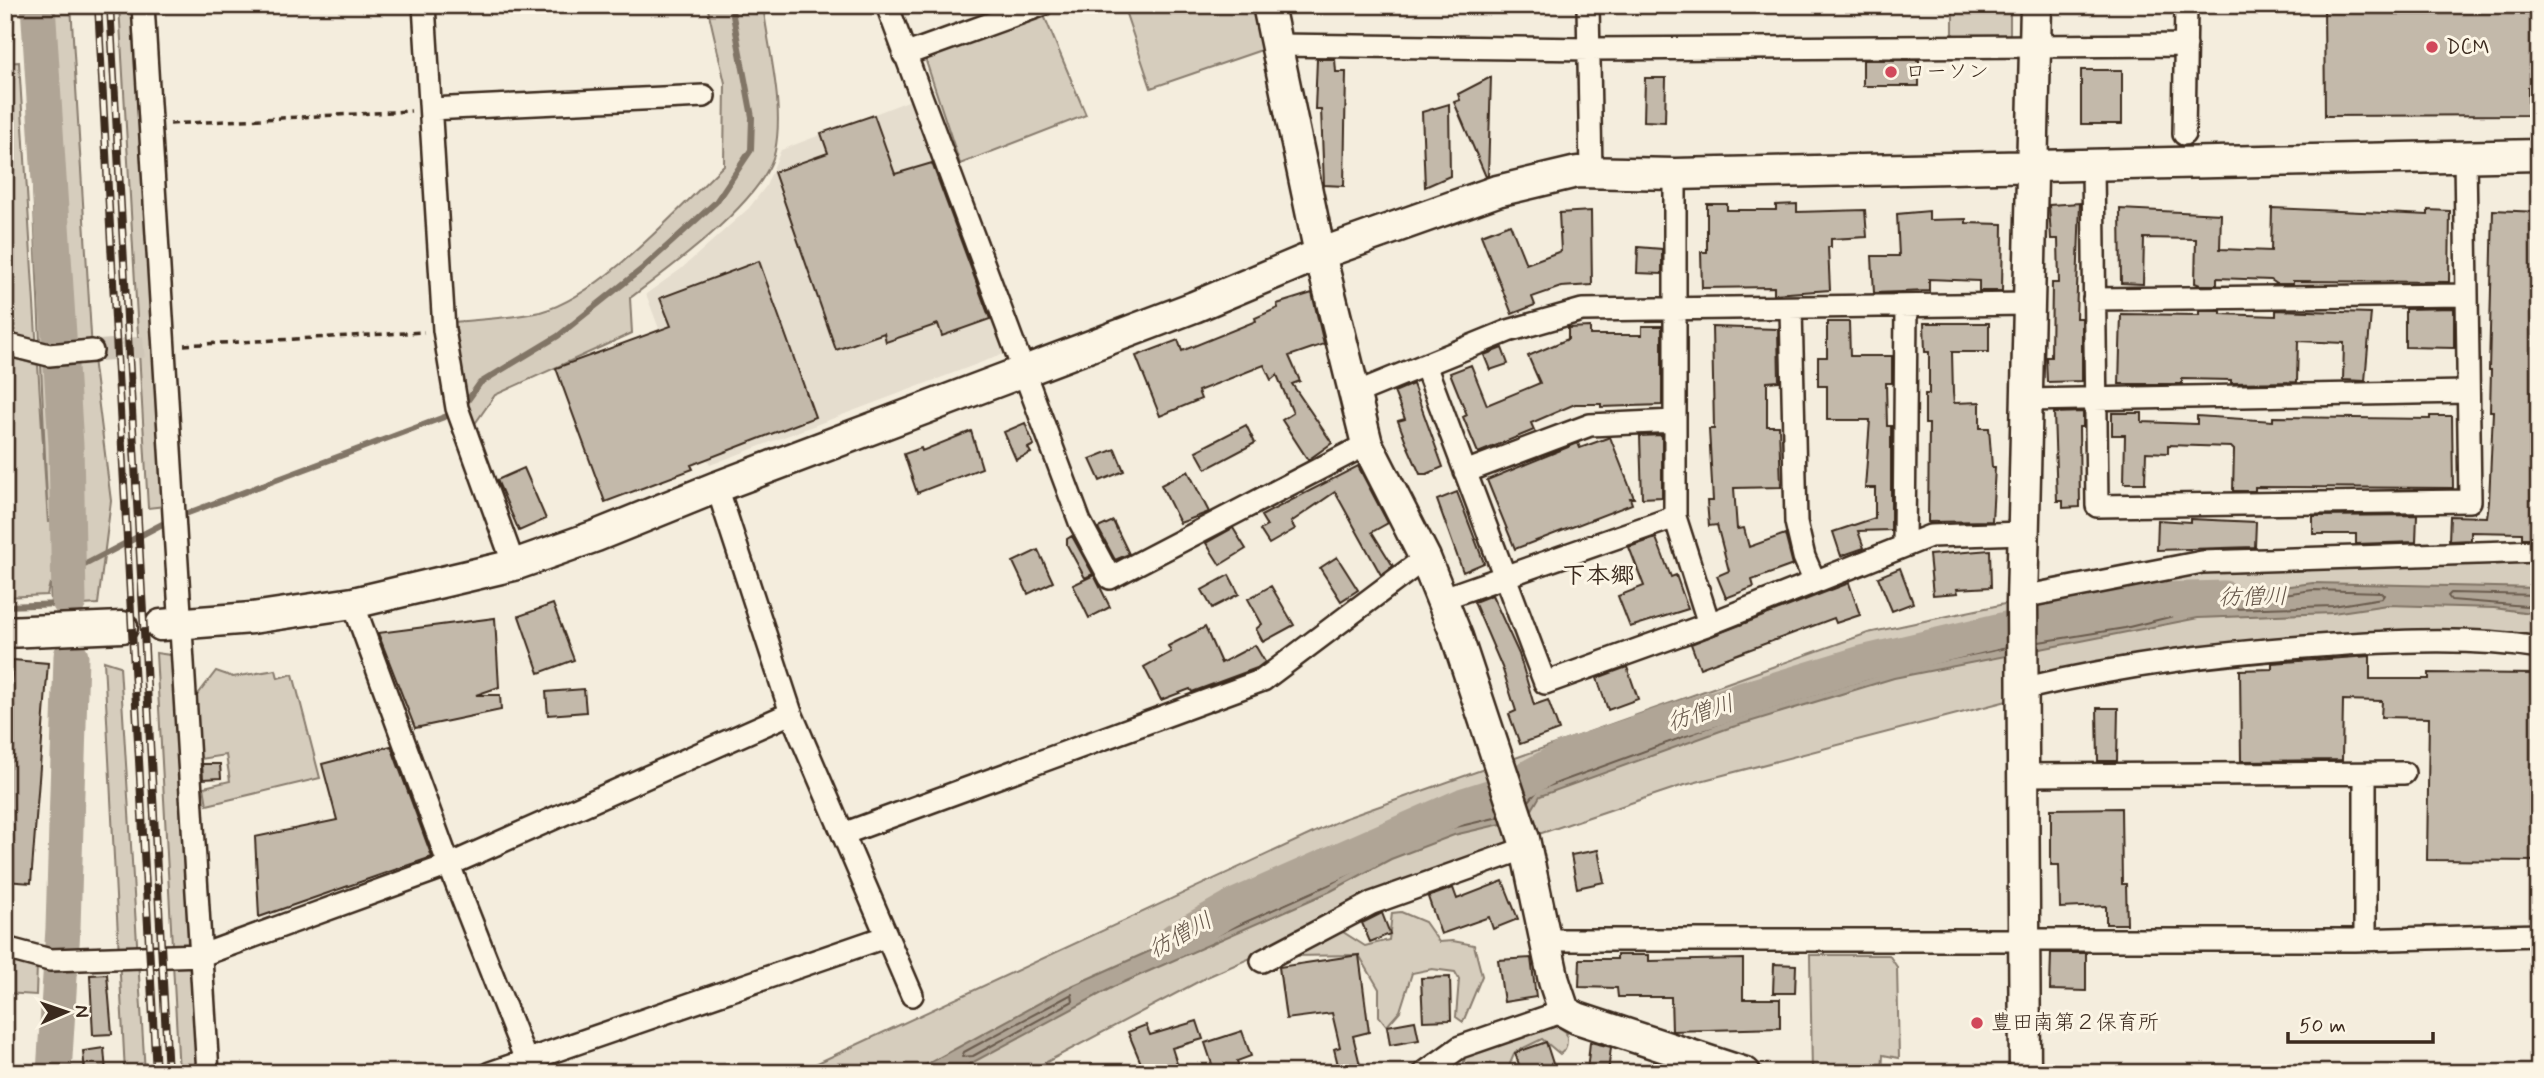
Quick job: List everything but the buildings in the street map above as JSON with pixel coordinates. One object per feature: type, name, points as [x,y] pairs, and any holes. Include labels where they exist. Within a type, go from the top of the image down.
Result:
[{"type":"street","points":[[143,5],[151,125],[154,347],[171,624],[202,955],[208,1073]]},
{"type":"street","points":[[424,5],[444,330],[457,408],[514,565]]},
{"type":"street","points":[[887,5],[1080,522],[1110,578],[1367,444]]},
{"type":"street","points":[[904,55],[1042,5]]},
{"type":"street","points":[[1268,5],[1320,254],[1367,444],[1425,558],[1441,598],[1525,843],[1545,940],[1564,1010],[1577,1018],[1745,1073]]},
{"type":"street","points":[[1588,5],[1591,173]]},
{"type":"street","points":[[2025,1073],[2022,600],[2030,167],[2036,5]]},
{"type":"street","points":[[2183,134],[2186,5]]},
{"type":"street","points":[[1276,45],[1589,49],[2186,45]]},
{"type":"street","points":[[431,109],[704,96]]},
{"type":"street","points":[[171,624],[252,618],[353,603],[514,565],[1194,307],[1320,254],[1497,191],[1577,172],[1675,174],[2539,155]]},
{"type":"street","points":[[2093,166],[2097,506],[2470,501],[2465,157]]},
{"type":"street","points":[[1675,174],[1675,517],[1709,624]]},
{"type":"street","points":[[2094,299],[2466,295]]},
{"type":"street","points":[[1356,394],[1508,331],[1582,310],[1676,311],[2027,304]]},
{"type":"street","points":[[1904,545],[1906,306]]},
{"type":"street","points":[[1791,309],[1796,522],[1804,557],[1814,580]]},
{"type":"street","points":[[5,344],[49,355],[92,351]]},
{"type":"street","points":[[1425,365],[1545,683],[1709,624],[1930,536],[2024,533]]},
{"type":"street","points":[[2027,400],[2467,392]]},
{"type":"street","points":[[1465,472],[1590,425],[1675,421]]},
{"type":"street","points":[[717,487],[791,713],[912,995]]},
{"type":"street","points":[[1441,598],[1675,517]]},
{"type":"street","points":[[2022,600],[2202,562],[2539,551]]},
{"type":"street","points":[[843,834],[1263,680],[1425,558]]},
{"type":"street","points":[[353,603],[449,865],[529,1066]]},
{"type":"street","points":[[5,632],[122,627]]},
{"type":"street","points":[[2022,687],[2116,667],[2280,648],[2459,639],[2539,649]]},
{"type":"street","points":[[5,948],[50,960],[202,955],[449,865],[791,713]]},
{"type":"street","points":[[2365,774],[2365,939]]},
{"type":"street","points":[[2023,775],[2404,774]]},
{"type":"street","points":[[1262,961],[1372,903],[1525,843]]},
{"type":"street","points":[[1545,940],[2365,939],[2539,935]]},
{"type":"street","points":[[490,1073],[529,1066],[885,937]]},
{"type":"street","points":[[1424,1073],[1452,1064],[1460,1047],[1564,1010]]},
{"type":"path","points":[[151,125],[431,109]]},
{"type":"path","points":[[154,347],[444,330]]},
{"type":"shaded area","points":[[25,5],[71,5],[92,351],[111,501],[98,604],[51,607],[50,583],[47,595],[5,597],[5,356],[38,365],[48,523]]},
{"type":"shaded area","points":[[119,5],[142,5],[165,506],[148,508]]},
{"type":"shaded area","points":[[707,5],[761,5],[764,12],[778,117],[775,151],[768,170],[754,190],[714,232],[630,298],[632,333],[495,395],[467,435],[444,323],[529,314],[564,303],[613,270],[638,249],[724,165],[725,83]]},
{"type":"shaded area","points":[[1123,5],[1268,5],[1276,45],[1151,88]]},
{"type":"shaded area","points":[[1953,5],[2010,5],[2010,48],[1953,48]]},
{"type":"shaded area","points":[[1040,6],[1086,115],[960,164],[924,55]]},
{"type":"shaded area","points":[[19,62],[37,352],[5,344],[5,63]]},
{"type":"shaded area","points":[[916,98],[1009,352],[710,465],[646,294],[681,269],[749,208],[766,186],[781,150]]},
{"type":"shaded area","points":[[2539,555],[2539,649],[2331,645],[2103,669],[2007,701],[1681,786],[1524,839],[1207,977],[1026,1073],[796,1073],[1343,819],[1868,633],[2202,562]]},
{"type":"shaded area","points":[[156,653],[177,656],[207,1073],[179,1073]]},
{"type":"shaded area","points":[[104,661],[120,666],[145,1073],[125,1073]]},
{"type":"shaded area","points":[[276,670],[278,678],[293,674],[320,778],[207,805],[204,787],[230,781],[226,755],[200,759],[196,697],[216,671],[233,677]]},
{"type":"shaded area","points":[[1401,912],[1425,922],[1439,942],[1453,941],[1474,945],[1482,976],[1463,1022],[1456,1017],[1459,979],[1455,972],[1432,969],[1412,973],[1400,1011],[1387,1026],[1379,1016],[1379,989],[1359,955],[1294,956],[1322,934],[1343,932],[1365,946],[1389,940],[1392,913]]},
{"type":"shaded area","points":[[5,955],[37,964],[36,995],[5,993]]},
{"type":"shaded area","points":[[1810,955],[1889,955],[1897,967],[1899,1058],[1883,1055],[1882,1073],[1812,1073]]},
{"type":"shaded area","points":[[1557,1026],[1566,1032],[1567,1039],[1566,1047],[1560,1054],[1542,1039],[1515,1052],[1506,1073],[1462,1073],[1465,1056]]},
{"type":"water","points":[[2313,583],[2539,588],[2539,614],[2494,608],[2387,605],[2333,613],[2198,618],[1894,678],[1726,729],[1540,796],[1527,818],[1454,835],[1391,859],[1331,891],[1113,987],[953,1073],[911,1073],[1065,989],[1181,937],[1248,901],[1420,825],[1507,790],[1553,764],[1702,711],[1913,650],[2051,616]]},
{"type":"waterway","points":[[38,5],[66,445],[69,601]]},
{"type":"waterway","points":[[463,407],[480,383],[558,336],[643,268],[716,202],[751,150],[752,117],[731,5]]},
{"type":"waterway","points":[[180,516],[455,413]]},
{"type":"waterway","points":[[5,606],[62,604],[69,573],[170,520]]},
{"type":"waterway","name":"彷僧川","points":[[1175,940],[1235,906],[1464,805],[1499,794],[1564,758],[1682,718],[1862,663],[2124,601],[2224,598]]},
{"type":"waterway","points":[[54,1073],[63,928],[71,656]]},
{"type":"tunnel","points":[[92,351],[145,347]]},
{"type":"railway","points":[[98,5],[156,1073]]},
{"type":"railway","points":[[110,5],[168,1073]]},
{"type":"place","name":"DCM","points":[[2432,47]]},
{"type":"place","name":"ローソン","points":[[1891,72]]},
{"type":"place","name":"豊田南第２保育所","points":[[1977,1023]]},
{"type":"district","name":"下本郷","points":[[1598,576]]}]
